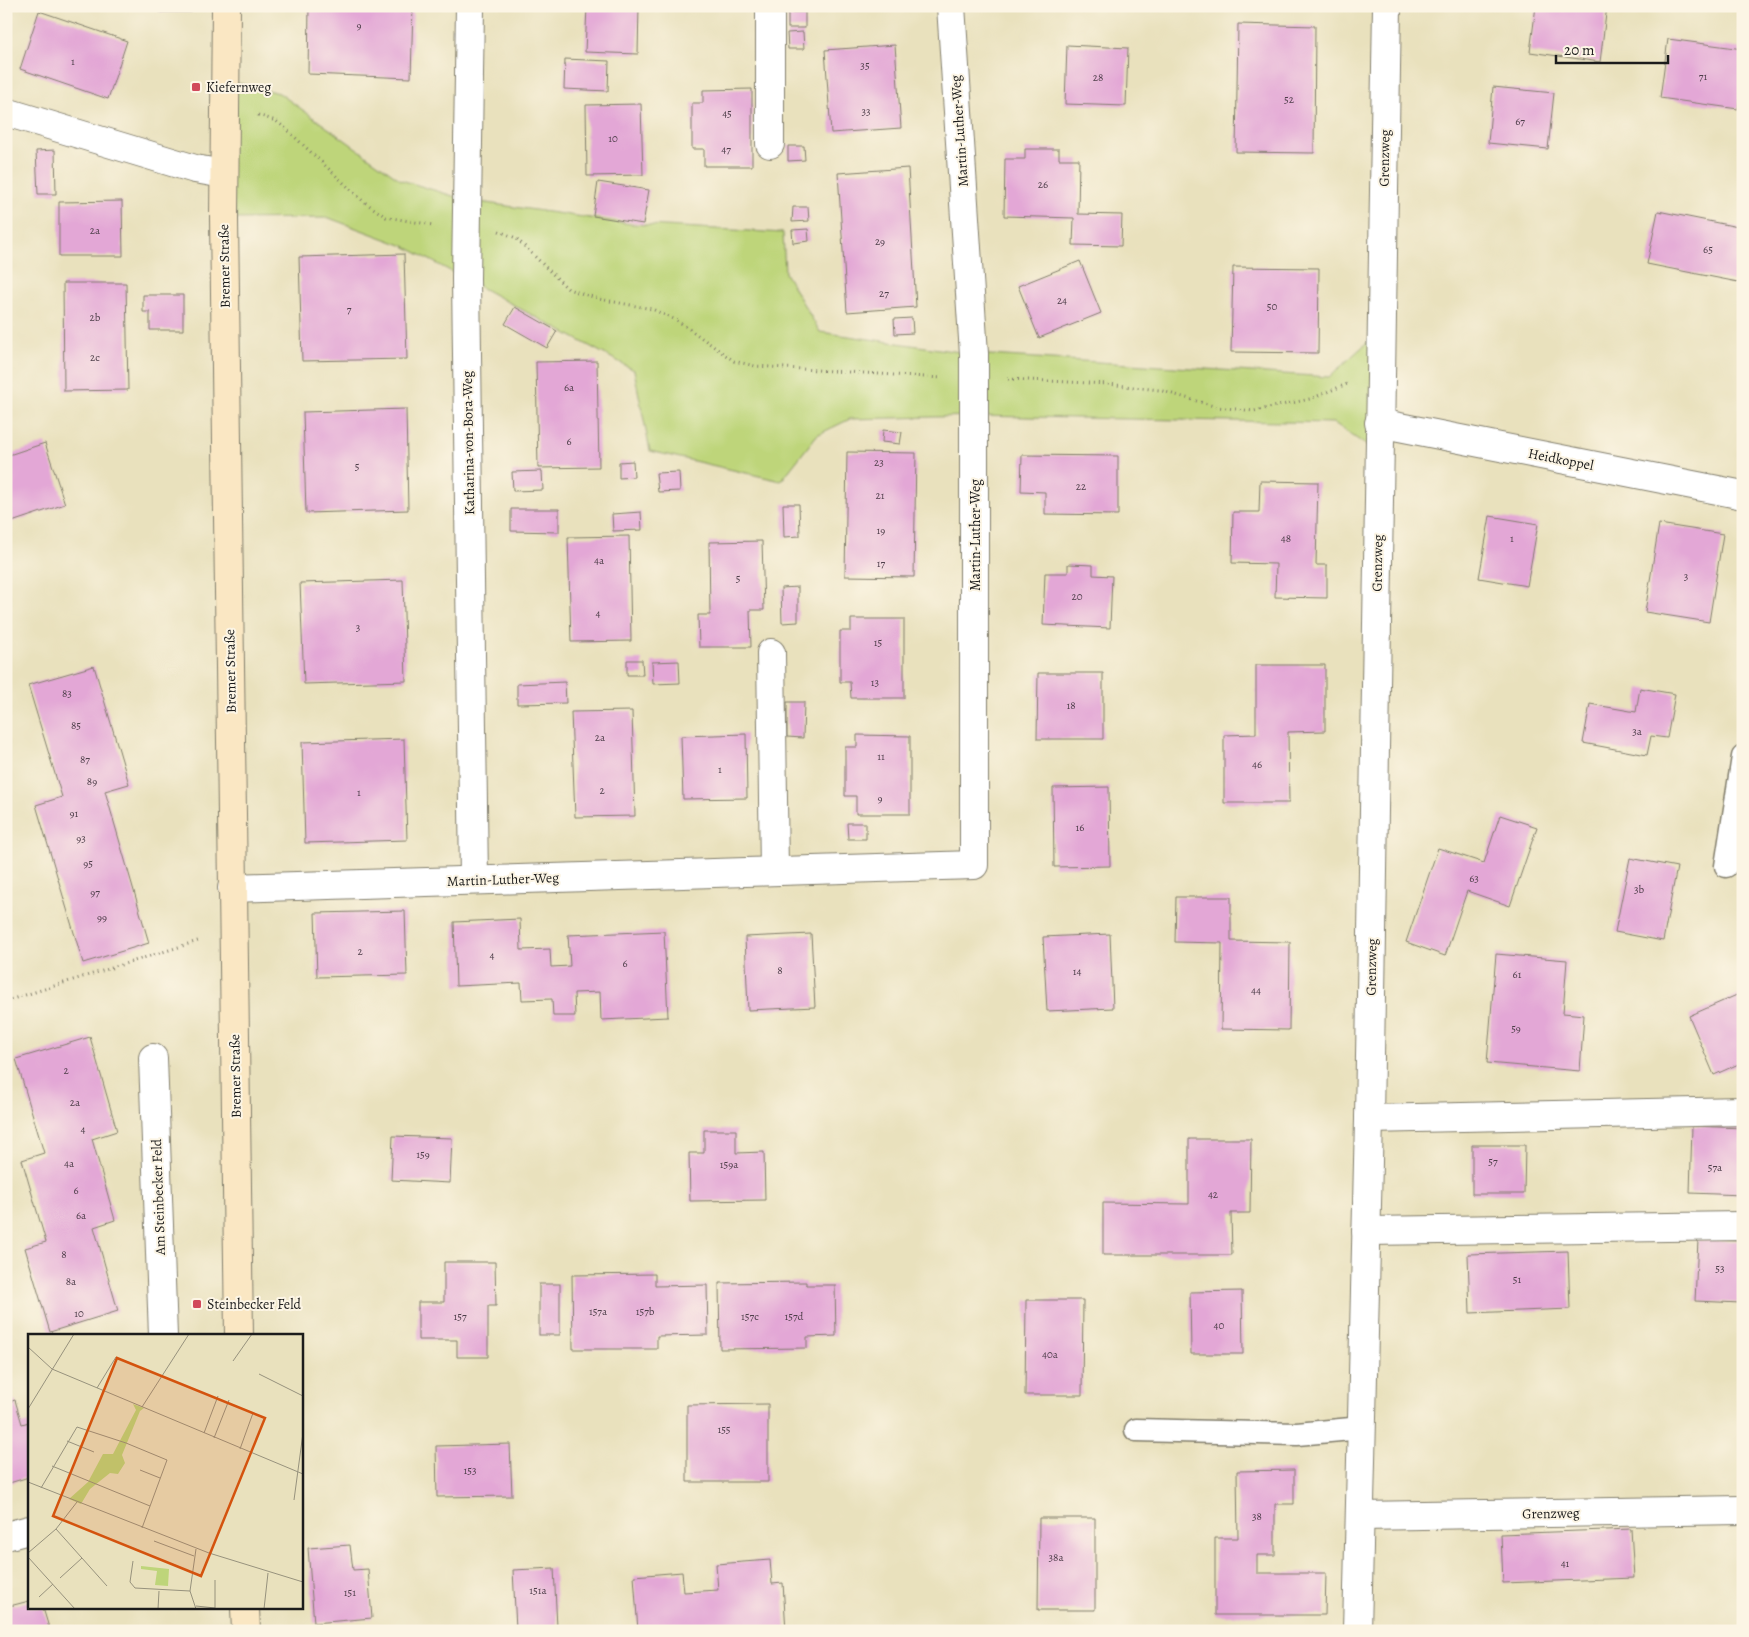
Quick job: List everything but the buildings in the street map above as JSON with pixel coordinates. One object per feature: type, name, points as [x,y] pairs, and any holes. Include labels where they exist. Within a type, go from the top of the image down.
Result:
[{"type":"street","name":"Bremer Straße","points":[[226,6],[224,174],[239,1334]]},
{"type":"street","name":"Katharina-von-Bora-Weg","points":[[470,6],[467,228],[474,880]]},
{"type":"street","points":[[770,6],[770,144]]},
{"type":"street","name":"Martin-Luther-Weg","points":[[232,888],[974,865],[974,354],[951,6]]},
{"type":"street","name":"Grenzweg","points":[[1358,1631],[1369,1119],[1387,6]]},
{"type":"street","points":[[6,112],[195,169],[224,174]]},
{"type":"street","name":"Heidkoppel","points":[[1379,423],[1743,494]]},
{"type":"street","points":[[771,653],[774,871]]},
{"type":"street","name":"Am Steinbecker Feld","points":[[153,1058],[163,1334]]},
{"type":"street","points":[[1369,1119],[1743,1112]]},
{"type":"street","points":[[1366,1231],[1743,1226]]},
{"type":"street","name":"Grenzweg","points":[[1360,1516],[1743,1510]]},
{"type":"street","points":[[6,1536],[28,1530]]},
{"type":"street","points":[[245,1610],[246,1631]]},
{"type":"lane","points":[[1726,866],[1743,757]]},
{"type":"lane","points":[[1136,1430],[1297,1434],[1362,1428]]},
{"type":"path","points":[[224,105],[276,121],[363,201],[386,217],[496,230],[516,238],[568,289],[599,299],[652,309],[678,321],[734,361],[755,366],[930,378],[1108,384],[1158,390],[1218,407],[1254,411],[1310,399],[1380,371]]},
{"type":"path","points":[[6,1001],[233,930]]},
{"type":"green space","points":[[225,80],[279,93],[401,180],[466,200],[631,224],[783,233],[785,273],[820,332],[974,354],[1329,377],[1381,330],[1379,454],[1334,423],[975,416],[850,419],[817,435],[781,481],[650,451],[634,370],[404,246],[329,218],[224,219]]},
{"type":"place","name":"Kiefernweg","points":[[196,87]]},
{"type":"place","name":"Steinbecker Feld","points":[[197,1304]]}]
